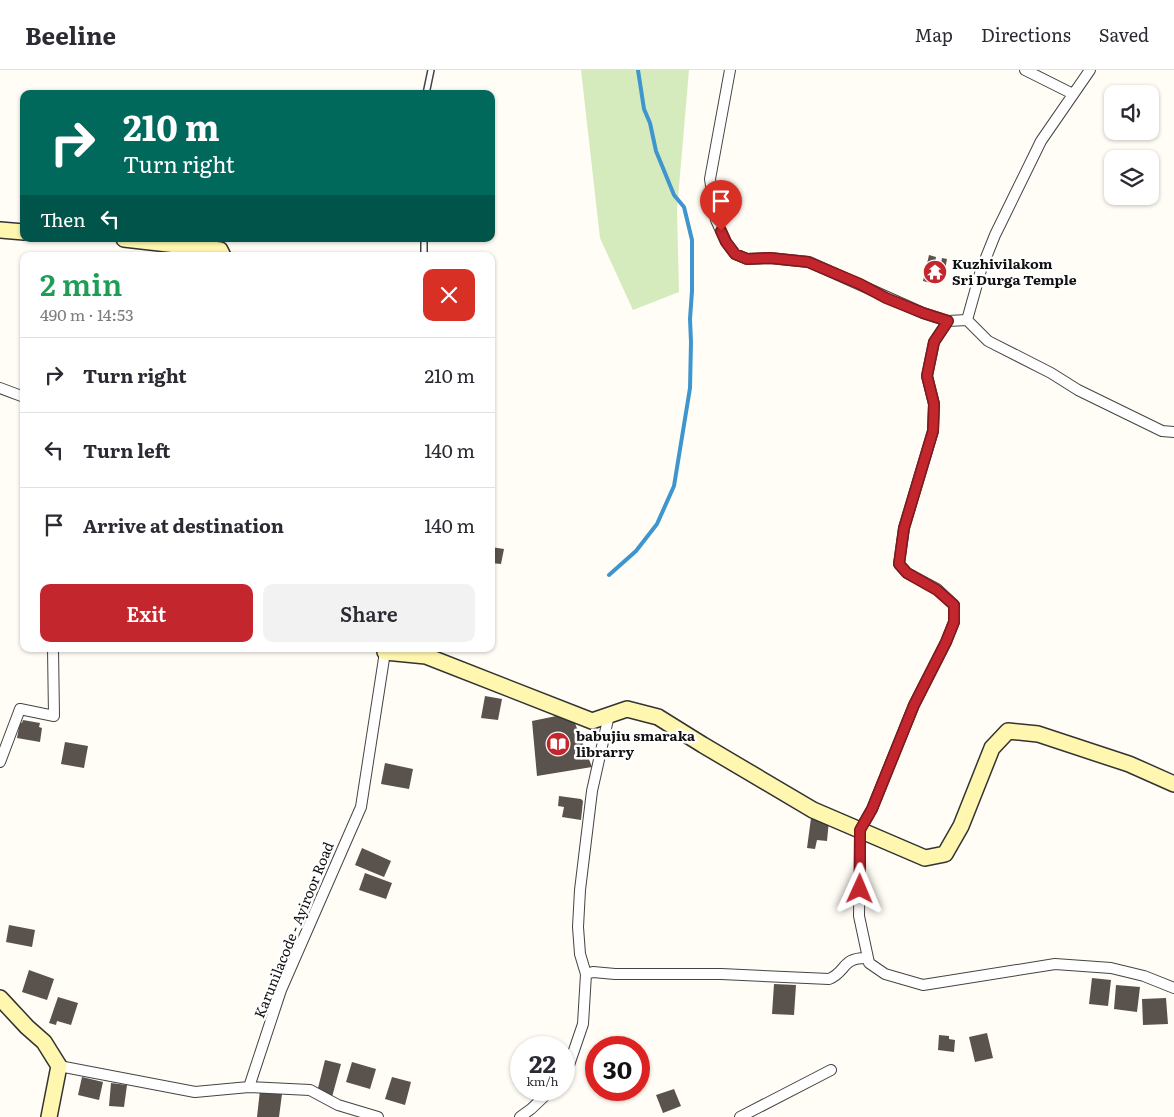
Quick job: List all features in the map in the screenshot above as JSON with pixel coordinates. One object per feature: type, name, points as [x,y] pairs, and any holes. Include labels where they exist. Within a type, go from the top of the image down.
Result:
[{"type":"main road","points":[[0,230],[20,232]]},
{"type":"main road","points":[[150,242],[220,250],[221,252]]},
{"type":"main road","points":[[399,652],[426,656],[592,721],[628,709],[658,717],[813,810],[926,858],[945,854],[961,826],[992,748],[1008,731],[1038,734],[1129,764],[1174,784]]},
{"type":"main road","points":[[0,998],[26,1027],[44,1042],[59,1066],[49,1117]]},
{"type":"street","points":[[730,70],[710,179],[716,220],[726,242],[735,254],[747,259],[770,258],[808,262],[923,313],[948,321],[967,320],[988,341],[1051,373],[1078,390],[1162,431],[1174,432]]},
{"type":"street","points":[[1025,70],[1073,94]]},
{"type":"street","points":[[967,320],[981,270],[995,235],[1041,141],[1090,70]]},
{"type":"street","points":[[948,321],[934,342],[927,376],[934,404],[933,431],[904,528],[899,564],[907,573],[937,590],[954,605],[954,622],[914,705],[872,809],[860,830],[859,916],[869,963],[885,974],[923,985],[1055,964],[1111,968],[1144,976],[1174,988]]},
{"type":"street","points":[[0,388],[20,396]]},
{"type":"street","points":[[0,762],[20,709],[54,716],[53,652]]},
{"type":"street","name":"Karunilacode - Ayiroor Road","points":[[249,1087],[281,990],[361,807],[385,652]]},
{"type":"street","points":[[575,1047],[583,1024],[586,974],[580,954],[578,926],[582,871],[592,791],[609,716]]},
{"type":"street","points":[[586,974],[593,972],[615,974],[721,974],[829,979],[837,976],[845,964],[856,958],[868,958]]},
{"type":"street","points":[[59,1066],[195,1092],[249,1087],[310,1090],[338,1106],[359,1115],[378,1117]]},
{"type":"street","points":[[740,1117],[831,1070]]},
{"type":"street","points":[[520,1117],[539,1101]]},
{"type":"lane","points":[[427,90],[431,70]]},
{"type":"green space","points":[[581,70],[689,70],[677,210],[679,292],[633,310],[600,238]]},
{"type":"building","points":[[929,255],[936,257],[931,283],[923,281]]},
{"type":"building","points":[[942,258],[947,259],[944,275],[939,275]]},
{"type":"building","points":[[495,548],[504,549],[501,564],[495,563]]},
{"type":"building","points":[[485,696],[502,699],[498,720],[481,718]]},
{"type":"building","name":"babujiu smaraka librarry","points":[[571,713],[592,767],[537,776],[532,721]]},
{"type":"building","points":[[23,720],[40,723],[39,727],[42,728],[40,742],[17,738],[20,722],[22,723]]},
{"type":"building","points":[[65,742],[88,746],[84,768],[61,764]]},
{"type":"building","points":[[385,763],[413,769],[409,789],[381,784]]},
{"type":"building","points":[[559,796],[581,799],[583,801],[581,820],[562,817],[564,807],[558,806]]},
{"type":"building","points":[[811,818],[829,820],[827,841],[817,840],[815,849],[807,848]]},
{"type":"building","points":[[362,848],[391,861],[384,877],[355,865]]},
{"type":"building","points":[[365,873],[392,883],[386,899],[359,890]]},
{"type":"building","points":[[9,925],[35,930],[32,947],[6,942]]},
{"type":"building","points":[[29,970],[54,979],[47,1000],[22,992]]},
{"type":"building","points":[[1092,978],[1111,980],[1108,1006],[1089,1004]]},
{"type":"building","points":[[774,984],[796,985],[794,1015],[772,1014]]},
{"type":"building","points":[[1116,985],[1140,987],[1137,1012],[1114,1009]]},
{"type":"building","points":[[58,997],[78,1003],[71,1025],[57,1021],[56,1025],[49,1023]]},
{"type":"building","points":[[1166,998],[1168,1024],[1143,1025],[1142,999]]},
{"type":"building","points":[[987,1033],[993,1058],[975,1062],[969,1037]]},
{"type":"building","points":[[939,1035],[949,1036],[949,1039],[955,1040],[954,1052],[938,1050]]},
{"type":"building","points":[[325,1060],[341,1064],[332,1097],[317,1092]]},
{"type":"building","points":[[352,1062],[376,1069],[370,1089],[346,1082]]},
{"type":"building","points":[[82,1077],[103,1082],[99,1100],[78,1095]]},
{"type":"building","points":[[392,1077],[411,1082],[405,1105],[385,1099]]},
{"type":"building","points":[[111,1083],[127,1085],[124,1107],[109,1106]]},
{"type":"building","points":[[674,1089],[681,1106],[663,1113],[656,1095]]},
{"type":"building","points":[[260,1090],[282,1094],[279,1117],[257,1117]]},
{"type":"waterway","points":[[609,575],[636,551],[657,524],[674,486],[690,388],[692,240],[684,207],[674,195],[656,151],[650,123],[644,109],[638,70]]},
{"type":"place","name":"Kuzhivilakom Sri Durga Temple","points":[[935,272]]},
{"type":"place","name":"babujiu smaraka librarry","points":[[558,744]]},
{"type":"route","points":[[721,231],[735,254],[747,259],[770,258],[808,262],[860,284],[886,298],[948,321],[934,342],[927,376],[934,404],[933,431],[904,528],[899,564],[907,573],[937,590],[954,605],[954,622],[914,705],[872,809],[860,830],[860,889]]}]
